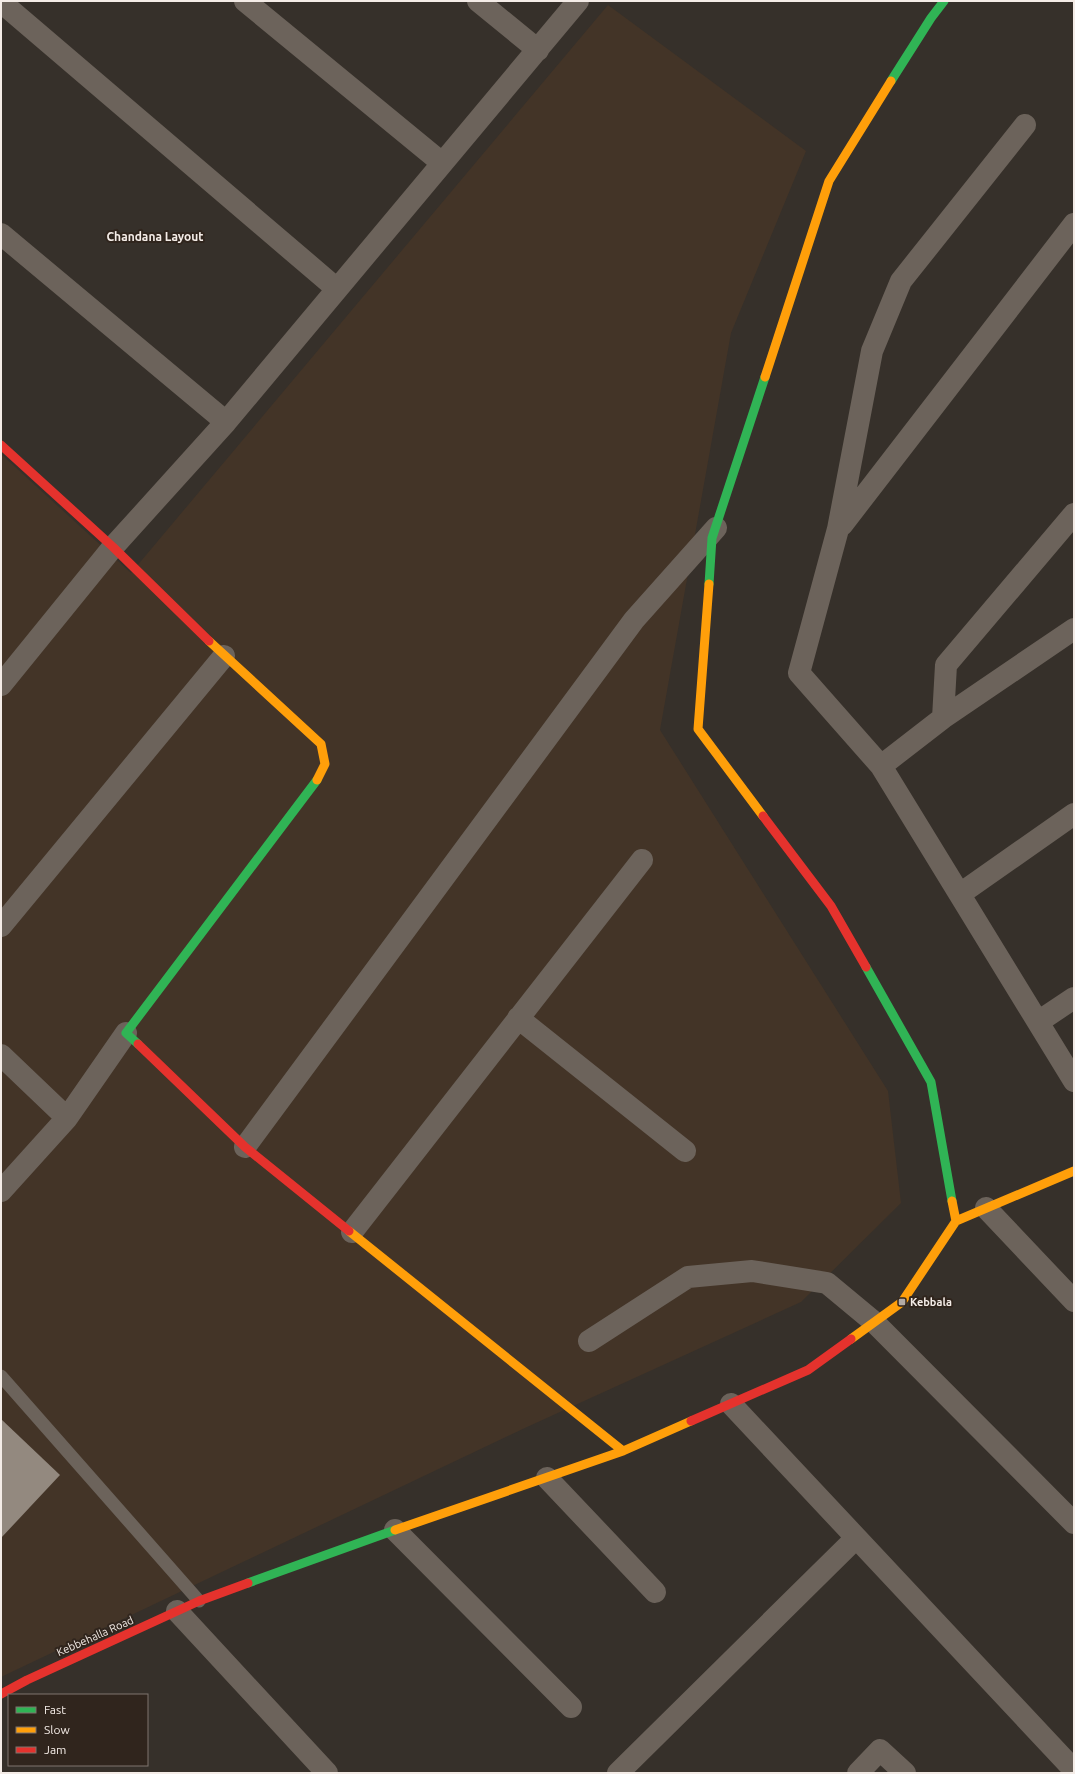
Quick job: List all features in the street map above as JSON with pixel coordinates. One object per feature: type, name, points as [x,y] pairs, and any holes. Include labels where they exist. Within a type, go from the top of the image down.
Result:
[{"type":"street","points":[[245,1],[442,163]]},
{"type":"street","points":[[478,1],[538,50]]},
{"type":"street","points":[[1,685],[113,547],[226,422],[578,1]]},
{"type":"street","points":[[944,1],[931,18],[829,182],[712,538],[698,729],[831,906],[931,1082],[956,1221],[1074,1171]]},
{"type":"street","points":[[1,2],[337,289]]},
{"type":"street","points":[[1025,125],[901,281],[872,351],[838,529],[799,673],[881,766],[1074,1081]]},
{"type":"street","points":[[838,529],[1074,224]]},
{"type":"street","points":[[1,234],[226,422]]},
{"type":"street","points":[[1,445],[113,547],[224,656],[320,744],[326,756],[326,766],[320,777],[126,1033],[67,1118],[1,1191]]},
{"type":"street","points":[[943,718],[946,665],[1074,514]]},
{"type":"street","points":[[245,1147],[634,620],[716,528]]},
{"type":"street","points":[[881,766],[943,718],[1074,629]]},
{"type":"street","points":[[1,926],[224,656]]},
{"type":"street","points":[[960,894],[1074,814]]},
{"type":"street","points":[[352,1232],[642,860]]},
{"type":"street","points":[[1038,1022],[1074,998]]},
{"type":"street","points":[[518,1018],[685,1151]]},
{"type":"street","points":[[126,1033],[245,1147],[623,1451]]},
{"type":"street","points":[[1,1055],[67,1118]]},
{"type":"street","points":[[986,1208],[1074,1301]]},
{"type":"street","name":"Kebbehalla Road","points":[[1,1694],[27,1680],[199,1601],[395,1530],[623,1451],[808,1370],[902,1302],[956,1221]]},
{"type":"street","points":[[589,1341],[688,1276],[752,1270],[827,1284],[874,1322],[1074,1523]]},
{"type":"street","points":[[731,1404],[1074,1770]]},
{"type":"street","points":[[547,1478],[655,1592]]},
{"type":"street","points":[[395,1530],[571,1707]]},
{"type":"street","points":[[618,1773],[856,1538]]},
{"type":"street","points":[[177,1611],[327,1773]]},
{"type":"street","points":[[858,1773],[880,1750],[905,1773]]},
{"type":"lane","points":[[1,1376],[199,1601]]},
{"type":"shaded area","points":[[608,5],[806,151],[731,333],[660,730],[888,1091],[901,1203],[801,1302],[527,1427],[1,1677],[1,454],[131,573]]},
{"type":"building","points":[[1,1419],[60,1475],[1,1538]]},
{"type":"traffic: fast","points":[[891,81],[931,18],[944,1]]},
{"type":"traffic: fast","points":[[709,584],[712,538],[765,377]]},
{"type":"traffic: fast","points":[[138,1044],[126,1033],[317,780]]},
{"type":"traffic: fast","points":[[866,967],[931,1082],[952,1201]]},
{"type":"traffic: fast","points":[[248,1583],[395,1530]]},
{"type":"traffic: slow","points":[[765,377],[829,181],[891,81]]},
{"type":"traffic: slow","points":[[709,584],[698,729],[763,816]]},
{"type":"traffic: slow","points":[[209,641],[321,744],[325,764],[317,780]]},
{"type":"traffic: slow","points":[[956,1221],[1074,1171]]},
{"type":"traffic: slow","points":[[851,1339],[902,1302],[956,1221],[952,1201]]},
{"type":"traffic: slow","points":[[349,1231],[623,1451]]},
{"type":"traffic: slow","points":[[395,1530],[623,1451],[691,1421]]},
{"type":"traffic: jam","points":[[1,445],[113,547],[209,641]]},
{"type":"traffic: jam","points":[[763,816],[831,906],[866,967]]},
{"type":"traffic: jam","points":[[138,1044],[245,1147],[349,1231]]},
{"type":"traffic: jam","points":[[691,1421],[808,1370],[851,1339]]},
{"type":"traffic: jam","points":[[1,1694],[27,1680],[199,1601],[248,1583]]},
{"type":"place","name":"Kebbala","points":[[902,1302]]},
{"type":"district","name":"Chandana Layout","points":[[155,237]]}]
